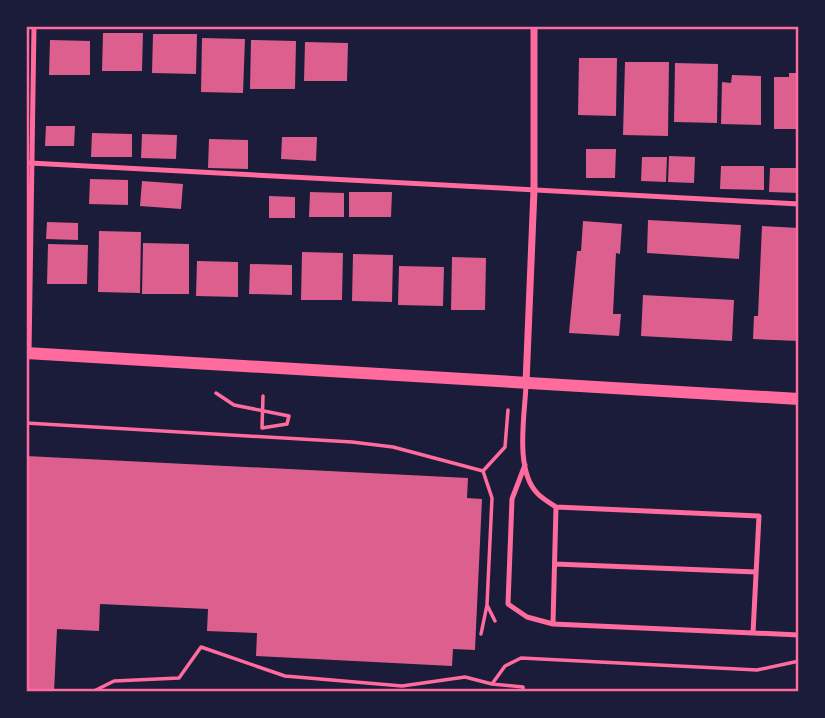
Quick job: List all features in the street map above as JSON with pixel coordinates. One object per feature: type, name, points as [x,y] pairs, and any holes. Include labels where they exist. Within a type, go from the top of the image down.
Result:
[{"type":"street","points":[[526,383],[534,190],[534,26]]},
{"type":"street","points":[[28,353],[799,399]]},
{"type":"lane","points":[[28,353],[34,26]]},
{"type":"lane","points":[[30,163],[799,204]]},
{"type":"lane","points":[[526,383],[522,449],[525,465],[536,493],[556,507],[759,516],[753,633]]},
{"type":"lane","points":[[525,465],[512,499],[508,604],[527,617],[553,624],[799,635]]},
{"type":"lane","points":[[553,624],[556,507]]},
{"type":"lane","points":[[555,564],[756,572]]},
{"type":"path","points":[[216,393],[234,405],[289,416],[290,421],[287,424],[262,428]]},
{"type":"path","points":[[261,436],[263,396]]},
{"type":"path","points":[[483,471],[505,447],[508,410]]},
{"type":"path","points":[[26,423],[261,436],[393,447],[483,471]]},
{"type":"path","points":[[481,634],[487,605],[492,498],[483,471]]},
{"type":"path","points":[[487,605],[495,621]]},
{"type":"path","points":[[92,692],[114,681],[179,678],[201,647],[285,676],[402,686],[465,677],[492,684],[523,687],[523,692]]},
{"type":"path","points":[[492,684],[505,666],[522,658],[757,670],[799,661]]},
{"type":"building","points":[[103,33],[143,33],[142,71],[102,71]]},
{"type":"building","points":[[153,34],[197,34],[196,74],[152,73]]},
{"type":"building","points":[[202,38],[245,39],[243,93],[201,92]]},
{"type":"building","points":[[50,40],[90,41],[90,75],[49,75]]},
{"type":"building","points":[[251,40],[296,41],[295,89],[250,89]]},
{"type":"building","points":[[305,42],[348,43],[347,81],[304,81]]},
{"type":"building","points":[[579,58],[617,58],[616,116],[578,115]]},
{"type":"building","points":[[625,62],[669,62],[668,136],[623,135]]},
{"type":"building","points":[[675,63],[718,64],[717,123],[674,122]]},
{"type":"building","points":[[789,73],[799,73],[799,129],[774,129],[774,77],[789,77]]},
{"type":"building","points":[[732,75],[761,76],[761,125],[721,124],[722,82],[731,83]]},
{"type":"building","points":[[46,126],[75,126],[74,146],[45,146]]},
{"type":"building","points":[[92,133],[132,134],[132,157],[91,157]]},
{"type":"building","points":[[142,134],[177,135],[176,159],[141,158]]},
{"type":"building","points":[[282,137],[317,137],[316,161],[281,159]]},
{"type":"building","points":[[209,139],[248,140],[248,169],[208,168]]},
{"type":"building","points":[[586,149],[616,149],[615,178],[586,178]]},
{"type":"building","points":[[669,156],[695,157],[694,183],[668,182]]},
{"type":"building","points":[[642,157],[667,157],[666,182],[641,181]]},
{"type":"building","points":[[721,166],[764,166],[764,190],[720,189]]},
{"type":"building","points":[[770,168],[799,168],[799,193],[769,192]]},
{"type":"building","points":[[90,179],[128,180],[128,205],[89,204]]},
{"type":"building","points":[[142,181],[183,184],[181,209],[140,206]]},
{"type":"building","points":[[310,192],[344,193],[344,217],[309,217]]},
{"type":"building","points":[[349,192],[392,192],[391,217],[349,217]]},
{"type":"building","points":[[269,196],[295,197],[295,218],[269,218]]},
{"type":"building","points":[[648,220],[741,225],[739,259],[647,253]]},
{"type":"building","points":[[583,221],[622,224],[620,254],[616,253],[613,314],[621,314],[619,336],[569,333],[577,251],[581,251]]},
{"type":"building","points":[[47,222],[78,223],[78,240],[46,239]]},
{"type":"building","points":[[762,226],[799,228],[799,341],[753,339],[754,316],[758,316]]},
{"type":"building","points":[[99,231],[141,232],[140,293],[98,292]]},
{"type":"building","points":[[143,243],[189,244],[189,294],[142,294]]},
{"type":"building","points":[[48,244],[88,245],[87,284],[47,284]]},
{"type":"building","points":[[302,252],[343,253],[342,300],[301,300]]},
{"type":"building","points":[[353,254],[393,255],[392,302],[352,301]]},
{"type":"building","points":[[452,257],[486,258],[485,310],[451,310]]},
{"type":"building","points":[[197,261],[238,262],[238,297],[196,296]]},
{"type":"building","points":[[250,264],[292,265],[292,295],[249,294]]},
{"type":"building","points":[[399,266],[444,267],[443,306],[398,305]]},
{"type":"building","points":[[643,295],[734,300],[732,341],[641,336]]},
{"type":"building","points":[[26,456],[468,478],[467,498],[482,499],[475,650],[453,649],[452,666],[256,656],[257,633],[207,631],[208,609],[100,604],[99,631],[57,629],[54,692],[26,692]]}]
